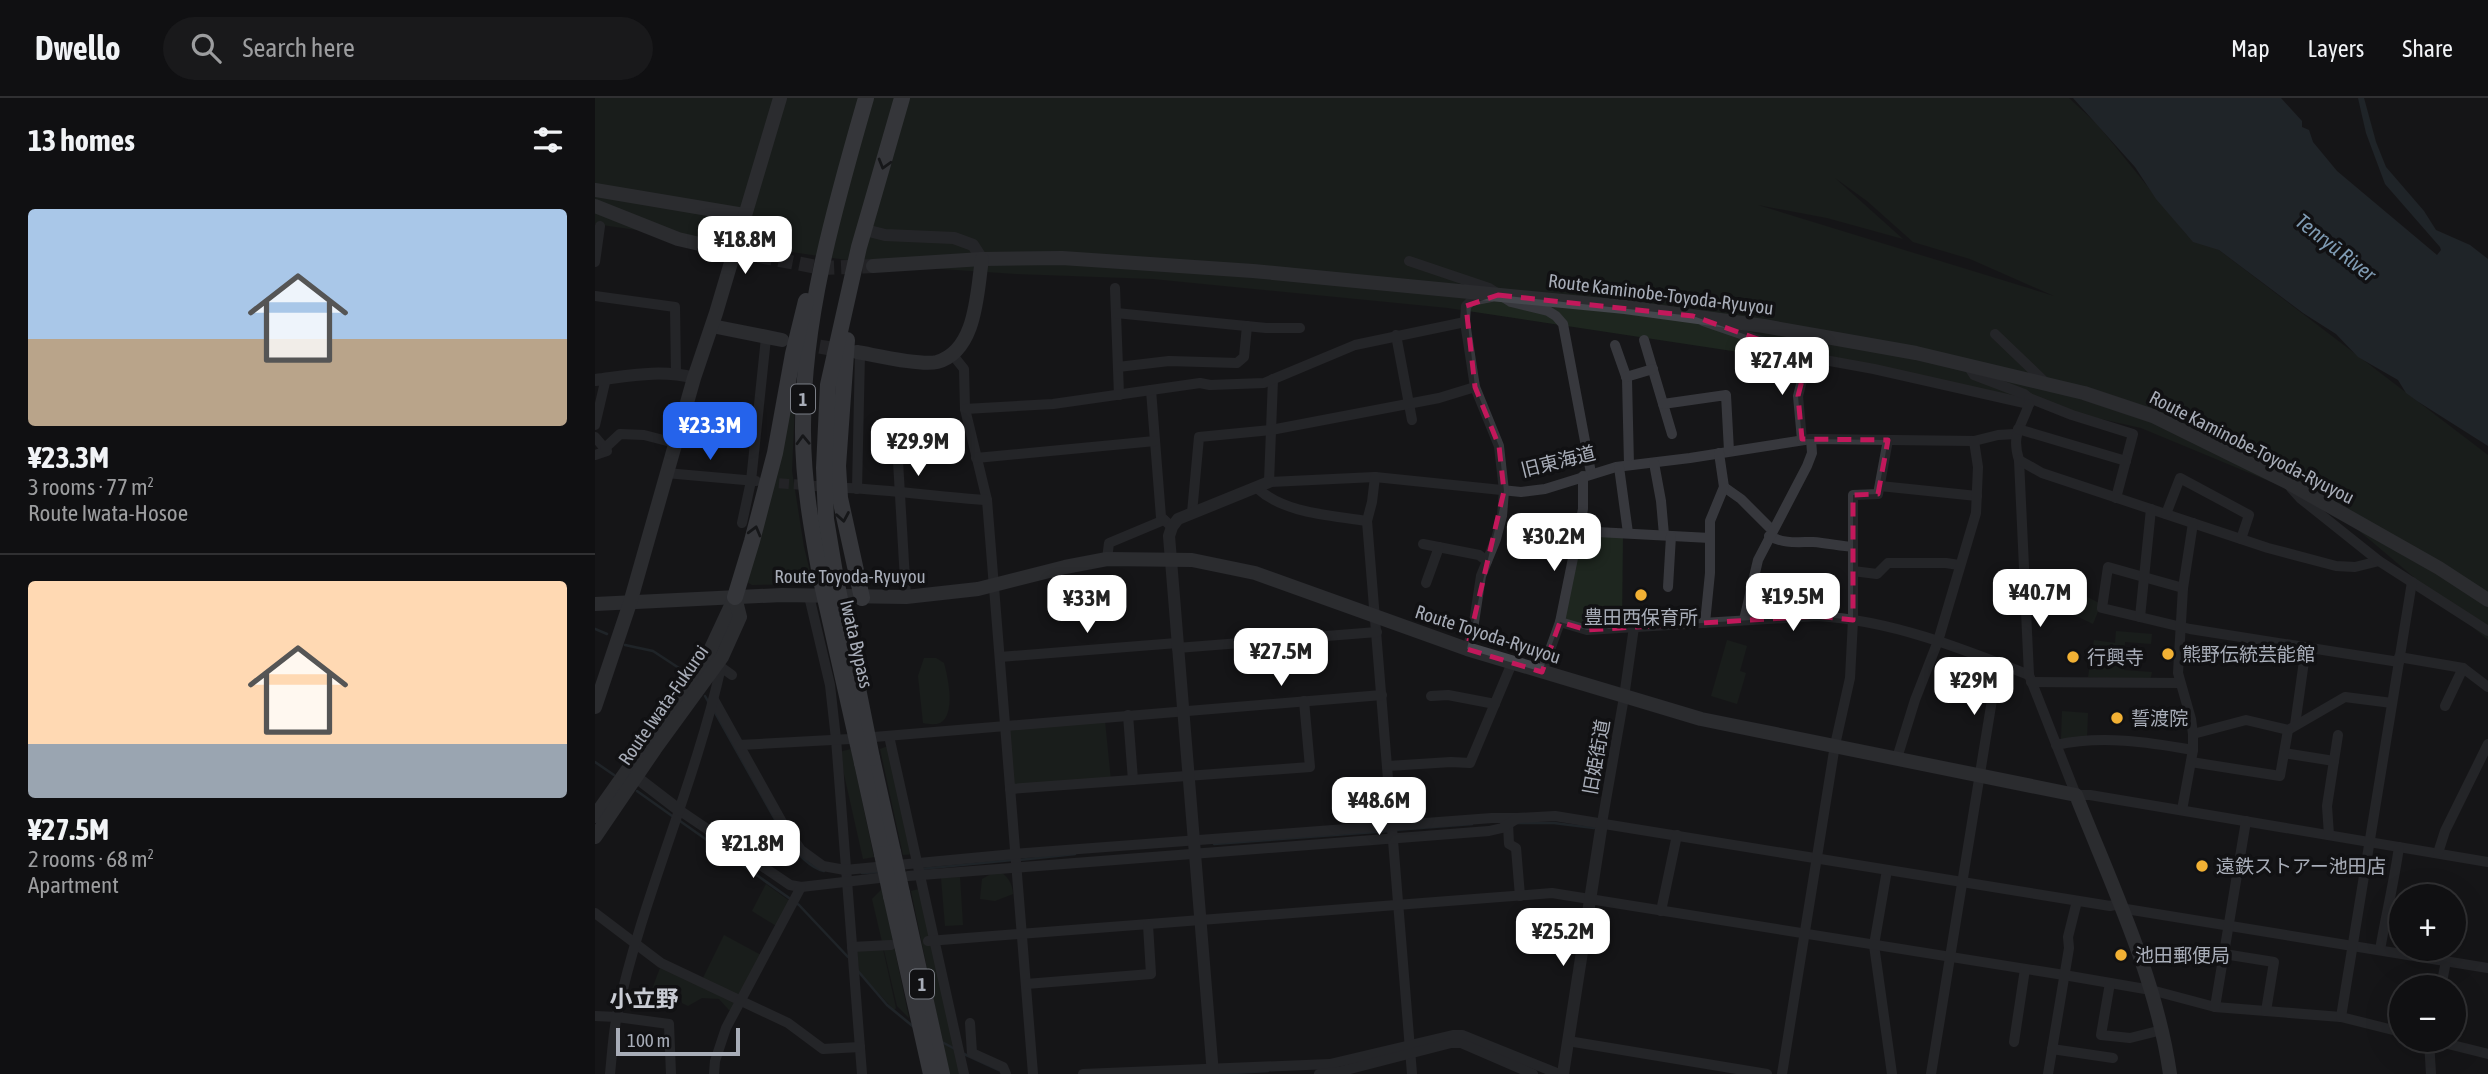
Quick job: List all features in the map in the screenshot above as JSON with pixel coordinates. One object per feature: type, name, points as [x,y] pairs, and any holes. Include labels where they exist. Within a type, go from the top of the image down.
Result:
[{"type":"highway","name":"1","points":[[735,597],[775,453],[793,354],[816,258],[832,219],[866,98]]},
{"type":"highway","name":"1","points":[[862,598],[840,498],[838,466],[845,360],[851,304],[865,230],[902,98]]},
{"type":"highway","name":"Iwata Bypass","points":[[832,219],[813,317],[803,402],[806,493],[828,580],[887,853],[942,1074]]},
{"type":"highway","name":"Iwata Bypass","points":[[828,580],[824,430],[828,384],[865,230]]},
{"type":"highway","name":"Iwata Bypass","points":[[897,895],[931,1074]]},
{"type":"main road","points":[[595,708],[630,603],[694,378],[780,98]]},
{"type":"main road","points":[[595,190],[746,209]]},
{"type":"main road","points":[[595,206],[678,239],[717,248]]},
{"type":"main road","name":"Route Kaminobe-Toyoda-Ryuyou","points":[[873,265],[1062,258],[1498,295],[1693,316],[1791,330],[1967,364],[2097,397],[2153,416],[2287,482],[2439,568],[2488,600]]},
{"type":"main road","points":[[859,353],[923,362],[937,362],[952,354],[967,337],[974,312],[982,259]]},
{"type":"main road","points":[[712,326],[782,340]]},
{"type":"main road","name":"Route Toyoda-Ryuyou","points":[[595,604],[735,597],[906,597],[992,586],[1107,559],[1169,558],[1222,564],[1255,573],[1376,625],[1467,649],[1701,719],[2075,795]]},
{"type":"main road","name":"Route Iwata-Fukuroi","points":[[595,834],[720,666],[740,617],[735,597]]},
{"type":"main road","name":"Route Iwata-Fukuroi","points":[[595,816],[707,657],[735,597]]},
{"type":"main road","points":[[2075,795],[2151,990],[2170,1074]]},
{"type":"street","points":[[595,262],[600,226]]},
{"type":"street","points":[[865,230],[885,235],[954,238],[973,245],[982,259]]},
{"type":"street","points":[[1409,261],[1489,288],[1511,302],[1548,311],[1563,324],[1587,475],[1560,622],[1542,672]]},
{"type":"street","points":[[1115,288],[1119,395]]},
{"type":"street","points":[[1467,649],[1479,584],[1502,516],[1504,491],[1499,446],[1475,387],[1465,322],[1466,306],[1471,301],[1498,295]]},
{"type":"street","points":[[595,296],[675,307],[676,373]]},
{"type":"street","points":[[1116,313],[1247,326],[1300,328]]},
{"type":"street","points":[[1693,316],[1713,326],[1808,357],[2029,401],[2133,434],[2116,498]]},
{"type":"street","points":[[965,408],[1053,404],[1200,383],[1264,383],[1355,345],[1465,322]]},
{"type":"street","points":[[1118,368],[1169,361],[1237,363],[1244,357],[1247,326]]},
{"type":"street","points":[[1995,334],[2046,384]]},
{"type":"street","points":[[1396,335],[1412,420]]},
{"type":"street","points":[[742,523],[754,481],[766,338]]},
{"type":"street","points":[[1644,340],[1672,434]]},
{"type":"street","points":[[1615,345],[1626,377],[1629,411],[1624,466],[1628,533]]},
{"type":"street","points":[[859,353],[852,489],[900,490],[931,496],[987,500]]},
{"type":"street","points":[[952,354],[964,369],[965,408],[987,500],[1033,1074]]},
{"type":"street","points":[[1744,620],[1758,560],[1812,453],[1806,440],[1798,396],[1808,357]]},
{"type":"street","points":[[1967,364],[1974,375],[2024,394],[2029,401]]},
{"type":"street","points":[[1626,377],[1653,369]]},
{"type":"street","points":[[595,425],[601,379],[654,373],[676,373],[694,378]]},
{"type":"street","points":[[1273,379],[1271,430],[1263,485],[1266,496],[1300,509],[1367,521]]},
{"type":"street","points":[[1192,513],[1199,437],[1271,430],[1439,398],[1475,387]]},
{"type":"street","points":[[1151,390],[1161,517],[1168,524],[1212,1072]]},
{"type":"street","points":[[1663,404],[1726,395],[1724,487],[1710,521],[1705,623]]},
{"type":"street","points":[[2029,401],[2017,431],[2015,447],[2019,460],[2030,679],[2075,795],[2091,794],[2488,862]]},
{"type":"street","points":[[896,428],[906,597]]},
{"type":"street","points":[[2017,431],[2126,461]]},
{"type":"street","name":"旧東海道","points":[[1107,559],[1109,543],[1168,524],[1263,485],[1375,477],[1504,491],[1545,488],[1624,466],[1806,440],[1974,441],[2017,431]]},
{"type":"street","points":[[595,455],[607,451],[605,448],[620,434],[644,435],[675,443]]},
{"type":"street","points":[[595,437],[605,448]]},
{"type":"street","points":[[1782,1074],[1835,745],[1850,678],[1853,495],[1878,494],[1888,440]]},
{"type":"street","points":[[977,458],[1156,441]]},
{"type":"street","points":[[1897,758],[1915,700],[1938,641],[1976,513],[1978,467],[1974,441]]},
{"type":"street","points":[[2019,460],[2042,473],[2116,498],[2241,539],[2336,566],[2355,567],[2379,561]]},
{"type":"street","points":[[1654,463],[1667,535],[1668,587]]},
{"type":"street","points":[[666,473],[754,481]]},
{"type":"street","points":[[1375,477],[1367,521],[1412,1074]]},
{"type":"street","points":[[2166,514],[2180,478],[2249,515],[2241,539]]},
{"type":"street","points":[[2287,482],[2300,498],[2379,561],[2488,631]]},
{"type":"street","points":[[1879,486],[1977,496]]},
{"type":"street","points":[[1724,487],[1741,499],[1782,542],[1814,542],[1853,547]]},
{"type":"street","points":[[2140,617],[2151,509]]},
{"type":"street","points":[[2182,810],[2193,750],[2193,734],[2192,719],[2178,673],[2183,587],[2193,523]]},
{"type":"street","points":[[1578,531],[1710,538]]},
{"type":"street","points":[[1423,544],[1479,555],[1487,561]]},
{"type":"street","points":[[1426,583],[1439,547]]},
{"type":"street","points":[[1853,570],[1877,574],[1888,563],[1959,565]]},
{"type":"street","points":[[2183,587],[2108,567],[2102,608],[2181,626],[2306,647],[2463,668],[2488,687]]},
{"type":"street","points":[[2341,1017],[2412,582]]},
{"type":"street","points":[[809,596],[830,685],[836,739],[862,1074]]},
{"type":"street","points":[[1560,622],[1587,630],[1817,616],[1853,620],[1938,641],[1998,663],[2030,679],[2180,684]]},
{"type":"street","points":[[1000,657],[1177,646],[1376,625]]},
{"type":"street","name":"旧姫街道","points":[[1602,823],[1634,628]]},
{"type":"street","points":[[2191,762],[2280,776],[2306,647]]},
{"type":"street","points":[[1388,766],[1470,763],[1512,663]]},
{"type":"street","points":[[1931,1074],[1998,663]]},
{"type":"street","points":[[610,1074],[617,1017],[636,944],[709,720],[720,666],[732,675]]},
{"type":"street","points":[[2445,706],[2463,668]]},
{"type":"street","points":[[739,745],[889,736],[1382,695]]},
{"type":"street","points":[[1431,696],[1448,695],[1495,704]]},
{"type":"street","points":[[2193,734],[2246,720],[2291,728],[2345,697],[2392,703]]},
{"type":"street","points":[[714,700],[800,850],[823,866],[846,876],[880,878]]},
{"type":"street","points":[[1010,789],[1310,767],[1304,701]]},
{"type":"street","points":[[1128,715],[1133,780]]},
{"type":"street","points":[[2329,835],[2327,806],[2338,735]]},
{"type":"street","points":[[889,736],[918,862],[931,941],[964,1074]]},
{"type":"street","points":[[2056,746],[2073,742],[2125,740],[2193,750]]},
{"type":"street","points":[[2438,853],[2445,831],[2488,744]]},
{"type":"street","points":[[2284,753],[2334,761]]},
{"type":"street","points":[[636,777],[782,881],[801,887],[918,862],[1014,854],[1394,838],[1489,831],[1513,821]]},
{"type":"street","points":[[908,876],[1016,868],[1392,825],[1492,818],[1513,821],[1555,816],[2389,952]]},
{"type":"street","points":[[1513,821],[1509,844],[1516,848],[1520,896]]},
{"type":"street","points":[[2215,1007],[2246,821]]},
{"type":"street","points":[[1319,1074],[1338,1072],[1453,1035],[1462,1035],[1561,1074],[1602,823]]},
{"type":"street","points":[[1661,911],[1677,835]]},
{"type":"street","points":[[2380,950],[2392,897],[2399,847]]},
{"type":"street","points":[[1887,870],[1874,945],[1892,1074]]},
{"type":"street","points":[[714,1074],[715,1061],[726,1028],[801,887]]},
{"type":"street","points":[[931,941],[1552,893],[2064,975],[2151,990],[2215,1007],[2341,1017],[2389,1029]]},
{"type":"street","points":[[2048,1074],[2068,937],[2077,901]]},
{"type":"street","points":[[595,913],[661,963],[789,1023],[823,1049],[860,1047]]},
{"type":"street","points":[[1026,984],[1151,974],[1148,925]]},
{"type":"street","points":[[852,947],[891,945]]},
{"type":"street","points":[[2224,954],[2274,962],[2266,1011]]},
{"type":"street","points":[[2443,975],[2446,961],[2488,968]]},
{"type":"street","points":[[2014,1042],[2025,969]]},
{"type":"street","points":[[2110,983],[2101,1035],[2130,1038],[2162,1030]]},
{"type":"street","points":[[595,1016],[669,1024],[671,1074]]},
{"type":"street","points":[[970,1023],[972,1053],[1003,1067],[1006,1074]]},
{"type":"street","points":[[1568,1041],[1767,1074]]},
{"type":"street","points":[[1083,1074],[1212,1072],[1330,1064],[1410,1049],[1461,1043],[1533,1074]]},
{"type":"street","points":[[2052,1049],[2113,1058]]},
{"type":"street","points":[[2466,1049],[2488,1054]]},
{"type":"street","points":[[2430,1052],[2431,1074]]},
{"type":"highlighted area","points":[[1498,295],[1693,316],[1808,357],[1798,396],[1802,439],[1888,440],[1878,494],[1853,495],[1853,620],[1817,616],[1587,630],[1560,622],[1542,672],[1467,649],[1504,491],[1499,446],[1475,387],[1466,306]]},
{"type":"shaded area","points":[[595,98],[2069,98],[2097,124],[2187,235],[2219,250],[2488,455],[2488,640],[2331,507],[2141,428],[1936,382],[1448,308],[1153,279],[882,265],[595,224]],"holes":[[[1835,178],[1867,201],[1913,242],[1970,259],[2054,296],[1758,205],[1827,218],[1903,239]]]},
{"type":"shaded area","points":[[796,381],[792,471],[813,584],[752,585],[747,582]]},
{"type":"shaded area","points":[[1578,531],[1623,533],[1622,626],[1588,630],[1560,622]]},
{"type":"shaded area","points":[[2066,586],[2101,604],[2093,624],[2058,607]]},
{"type":"shaded area","points":[[2116,631],[2152,634],[2151,644],[2125,642],[2124,670],[2152,672],[2150,681],[2088,677],[2094,640],[2115,643]]},
{"type":"shaded area","points":[[1727,640],[1747,646],[1740,671],[1746,673],[1737,704],[1711,696]]},
{"type":"shaded area","points":[[924,658],[936,658],[944,663],[946,670],[949,686],[948,712],[938,724],[923,723],[918,676]]},
{"type":"shaded area","points":[[2062,711],[2088,713],[2087,738],[2061,739]]},
{"type":"shaded area","points":[[1105,721],[1111,781],[1010,789],[1010,725]]},
{"type":"shaded area","points":[[891,745],[915,854],[903,855],[880,749]]},
{"type":"shaded area","points":[[851,749],[874,857],[863,859],[839,752]]},
{"type":"shaded area","points":[[998,870],[1009,880],[1013,894],[995,901],[980,899],[982,879]]},
{"type":"shaded area","points":[[960,877],[963,925],[945,926],[941,878]]},
{"type":"shaded area","points":[[766,884],[791,902],[778,927],[752,911]]},
{"type":"shaded area","points":[[923,888],[964,1074],[949,1074],[911,891]]},
{"type":"shaded area","points":[[882,889],[909,1018],[897,1006],[872,899]]},
{"type":"shaded area","points":[[724,935],[761,955],[738,995],[703,978]]},
{"type":"shaded area","points":[[883,949],[896,1008],[894,1010],[859,972],[857,951]]},
{"type":"shaded area","points":[[660,968],[672,971],[737,1002],[733,1010],[729,1010],[719,999],[702,998],[688,1006],[682,1003],[681,989],[673,985],[666,988],[659,1005],[654,1003],[652,989]]},
{"type":"water","name":"Tenryū River","points":[[2073,98],[2281,98],[2302,121],[2302,127],[2309,130],[2313,142],[2337,171],[2437,255],[2440,247],[2385,184],[2366,133],[2358,98],[2364,98],[2386,167],[2424,211],[2436,230],[2470,245],[2488,259],[2488,446],[2406,393],[2398,380],[2358,357],[2336,334],[2303,313],[2219,250],[2193,242],[2156,199],[2135,167]]},
{"type":"waterway","points":[[595,629],[607,634]]},
{"type":"waterway","points":[[625,645],[653,651],[685,672]]},
{"type":"waterway","points":[[705,696],[709,703]]},
{"type":"waterway","points":[[713,709],[786,839],[808,862],[824,871]]},
{"type":"waterway","points":[[595,762],[614,775]]},
{"type":"waterway","points":[[637,791],[675,818]]},
{"type":"waterway","points":[[680,821],[799,905],[848,957]]},
{"type":"waterway","points":[[1517,823],[1554,823],[1594,828]]},
{"type":"waterway","points":[[1395,830],[1472,824]]},
{"type":"waterway","points":[[1214,844],[1389,831]]},
{"type":"waterway","points":[[1019,860],[1075,854]]},
{"type":"waterway","points":[[921,869],[1012,860]]},
{"type":"waterway","points":[[862,873],[880,872]]},
{"type":"waterway","points":[[858,971],[887,1005],[915,1028]]},
{"type":"waterway","points":[[942,1042],[955,1049]]},
{"type":"waterway","points":[[964,1054],[999,1070]]},
{"type":"waterway","points":[[1215,1074],[1268,1071]]},
{"type":"tunnel","points":[[717,248],[822,268],[873,266]]},
{"type":"tunnel","points":[[799,343],[845,351]]},
{"type":"tunnel","points":[[764,482],[829,487]]},
{"type":"place","name":"豊田西保育所","points":[[1641,595]]},
{"type":"place","name":"熊野伝統芸能館","points":[[2168,654]]},
{"type":"place","name":"行興寺","points":[[2073,657]]},
{"type":"place","name":"誓渡院","points":[[2117,718]]},
{"type":"place","name":"遠鉄ストアー池田店","points":[[2202,866]]},
{"type":"place","name":"池田郵便局","points":[[2121,955]]},
{"type":"district","name":"小立野","points":[[644,999]]}]
